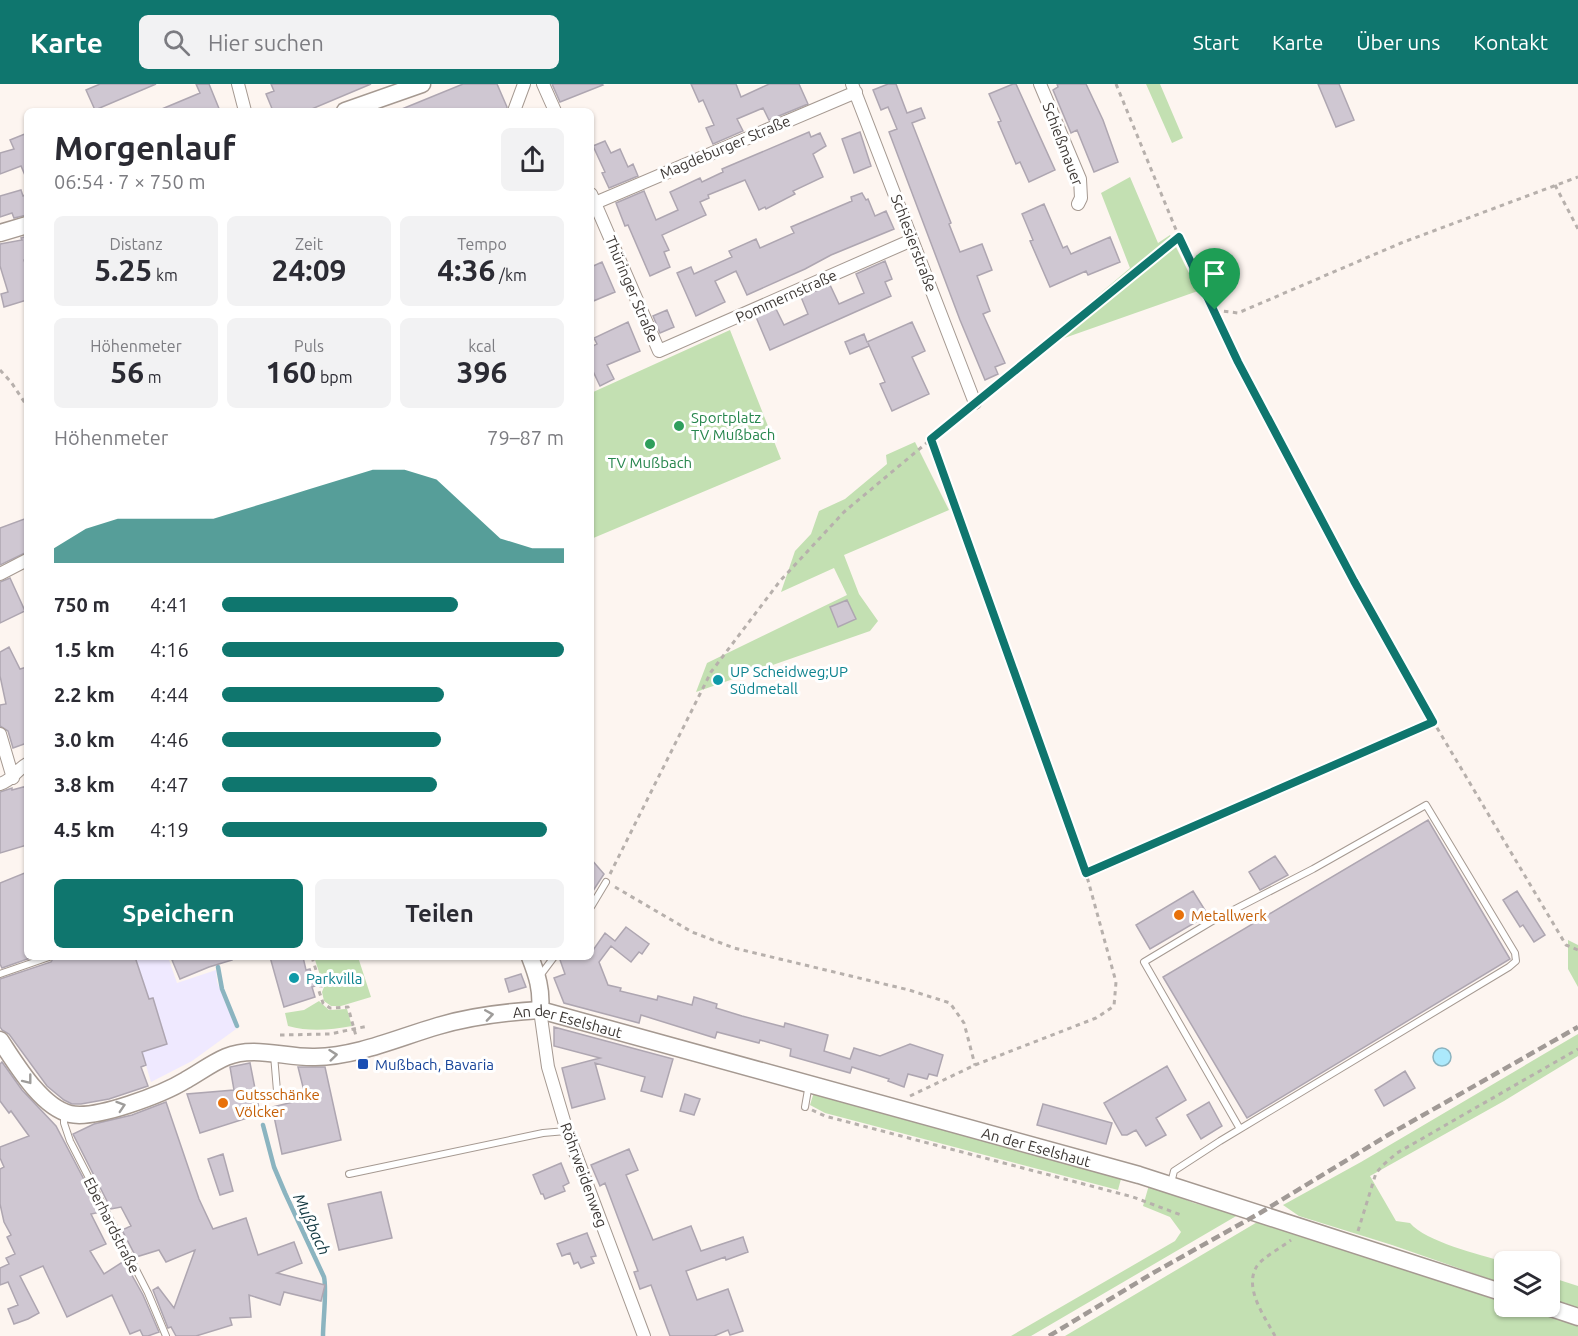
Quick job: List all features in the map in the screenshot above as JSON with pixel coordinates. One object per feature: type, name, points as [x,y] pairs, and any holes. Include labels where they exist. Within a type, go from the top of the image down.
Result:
[{"type":"main road","points":[[354,108],[422,84]]},
{"type":"main road","points":[[0,233],[24,226]]},
{"type":"main road","points":[[531,960],[541,990],[540,1010]]},
{"type":"main road","name":"An der Eselshaut","points":[[64,1113],[83,1116],[157,1094],[186,1080],[216,1061],[238,1053],[257,1052],[314,1057],[361,1051],[458,1020],[506,1012],[540,1010],[1170,1184],[1494,1290]]},
{"type":"main road","points":[[0,1040],[34,1088],[64,1113]]},
{"type":"main road","points":[[1560,1311],[1578,1317]]},
{"type":"street","points":[[238,84],[244,108]]},
{"type":"street","points":[[515,108],[524,84]]},
{"type":"street","points":[[543,84],[554,108]]},
{"type":"street","name":"Schießmauer","points":[[1040,84],[1080,179],[1081,198],[1078,204]]},
{"type":"street","name":"Magdeburger Straße","points":[[594,198],[854,88]]},
{"type":"street","name":"Schlesierstraße","points":[[854,88],[975,403]]},
{"type":"street","name":"Thüringer Straße","points":[[594,200],[659,351]]},
{"type":"street","name":"Pommernstraße","points":[[659,351],[912,240]]},
{"type":"street","points":[[0,574],[24,562]]},
{"type":"street","points":[[0,734],[13,778]]},
{"type":"street","points":[[0,784],[13,778],[24,766]]},
{"type":"street","name":"Röhrweidenweg","points":[[540,1010],[548,1067],[567,1131],[644,1336]]},
{"type":"lane","points":[[1170,1184],[1174,1171],[1239,1129],[1516,961],[1515,953],[1426,805],[1313,869],[1214,920],[1144,962],[1239,1129]]},
{"type":"lane","points":[[594,902],[606,882]]},
{"type":"lane","points":[[0,974],[40,960]]},
{"type":"lane","points":[[538,977],[552,960]]},
{"type":"lane","points":[[274,1054],[277,1091]]},
{"type":"lane","points":[[805,1107],[809,1084]]},
{"type":"lane","name":"Eberhardstraße","points":[[64,1113],[64,1123],[70,1141],[148,1293],[166,1336]]},
{"type":"lane","points":[[349,1174],[543,1133],[567,1131]]},
{"type":"path","points":[[1116,84],[1179,237],[1238,362],[1343,561],[1433,722],[1566,945],[1578,951]]},
{"type":"path","points":[[1215,310],[1239,313],[1401,243],[1578,177]]},
{"type":"path","points":[[1555,185],[1578,229]]},
{"type":"path","points":[[975,1065],[964,1023],[950,1003],[909,990],[734,948],[692,932],[606,882],[711,672],[780,581],[844,512],[1179,237]]},
{"type":"path","points":[[0,370],[24,401]]},
{"type":"path","points":[[907,1098],[975,1065],[1096,1018],[1114,1006],[1116,982],[1086,873],[931,439]]},
{"type":"path","points":[[1086,873],[1433,722]]},
{"type":"path","points":[[313,960],[321,987],[319,991],[322,1003],[330,1008],[348,1007],[361,1051]]},
{"type":"path","points":[[280,1035],[330,1034],[368,1026]]},
{"type":"path","points":[[1353,1244],[1376,1173],[1388,1160],[1578,1049]]},
{"type":"path","points":[[805,1107],[825,1116],[1133,1197],[1181,1215]]},
{"type":"path","points":[[1275,1336],[1253,1292],[1254,1276],[1257,1266],[1295,1237],[1299,1226]]},
{"type":"shaded area","points":[[96,960],[169,960],[177,983],[216,970],[217,982],[236,1029],[192,1061],[151,1082],[142,1052]]},
{"type":"green space","points":[[1146,84],[1160,84],[1183,138],[1172,143]]},
{"type":"green space","points":[[1130,177],[1158,243],[1170,235],[1198,291],[1036,348],[1130,268],[1101,193]]},
{"type":"green space","name":"Sportplatz TV Mußbach","points":[[730,330],[781,459],[594,538],[594,392]]},
{"type":"green space","points":[[915,442],[949,510],[844,555],[859,594],[878,621],[870,631],[696,692],[707,663],[847,595],[834,568],[781,592],[795,551],[811,534],[819,511],[845,499],[887,464],[886,455]]},
{"type":"green space","points":[[1568,940],[1578,945],[1578,987],[1568,969]]},
{"type":"green space","points":[[315,960],[359,960],[371,997],[341,1006],[331,1006],[324,1001],[322,992],[324,987]]},
{"type":"green space","points":[[319,1001],[329,1010],[347,1009],[352,1026],[320,1030],[288,1026],[285,1013],[304,1010]]},
{"type":"green space","points":[[1578,1034],[1578,1056],[1504,1101],[1370,1176],[1396,1221],[1410,1223],[1440,1242],[1494,1259],[1494,1281],[1299,1216],[1283,1205],[1361,1162]]},
{"type":"green space","points":[[814,1092],[1121,1179],[1118,1190],[825,1113],[810,1105]]},
{"type":"green space","points":[[1149,1185],[1194,1203],[1238,1215],[1031,1336],[1011,1336],[1175,1241],[1181,1232],[1170,1217],[1143,1206]]},
{"type":"green space","points":[[1259,1221],[1494,1299],[1494,1317],[1550,1317],[1578,1326],[1578,1336],[1065,1336]]},
{"type":"green space","points":[[1560,1280],[1578,1286],[1578,1309],[1560,1303]]},
{"type":"water","points":[[1438,1048],[1446,1048],[1451,1053],[1449,1064],[1438,1066],[1433,1061],[1433,1053]]},
{"type":"building","points":[[100,84],[156,84],[100,108],[94,108],[86,90]]},
{"type":"building","points":[[196,84],[209,84],[219,108],[164,108],[200,93]]},
{"type":"building","points":[[271,84],[371,84],[314,108],[272,108],[266,94],[274,91]]},
{"type":"building","points":[[463,84],[497,84],[507,107],[507,108],[404,108]]},
{"type":"building","points":[[552,84],[602,84],[603,85],[560,102]]},
{"type":"building","points":[[691,84],[736,84],[741,97],[769,84],[799,84],[808,104],[769,120],[763,108],[737,119],[743,131],[713,144],[706,128],[714,125],[703,100],[699,102]]},
{"type":"building","points":[[888,84],[896,84],[907,113],[921,108],[925,118],[912,123],[960,252],[982,244],[992,270],[977,276],[990,311],[983,314],[1005,363],[995,367],[998,374],[985,380],[889,132],[897,129],[888,107],[881,110],[873,90]]},
{"type":"building","points":[[1016,84],[1055,170],[1029,182],[1020,162],[1016,164],[989,94]]},
{"type":"building","points":[[1057,84],[1086,84],[1103,120],[1118,162],[1094,172],[1077,130],[1071,133],[1053,90],[1058,87]]},
{"type":"building","points":[[1318,84],[1339,84],[1354,120],[1336,127]]},
{"type":"building","points":[[809,132],[811,137],[820,133],[826,146],[813,154],[823,177],[793,191],[795,194],[766,209],[765,207],[759,210],[745,180],[708,195],[709,198],[700,202],[706,215],[662,235],[669,250],[664,252],[670,267],[650,276],[616,203],[644,191],[656,220],[678,210],[670,192],[700,178],[702,182],[723,172],[722,169]]},
{"type":"building","points":[[860,132],[871,166],[854,173],[842,139]]},
{"type":"building","points":[[24,134],[24,173],[21,166],[0,174],[0,153],[14,149],[10,140]]},
{"type":"building","points":[[605,141],[611,153],[620,149],[628,167],[633,164],[638,176],[609,188],[594,146]]},
{"type":"building","points":[[21,190],[24,196],[24,216],[14,218],[12,213],[0,217],[0,196]]},
{"type":"building","points":[[862,193],[866,200],[868,199],[875,216],[886,211],[894,229],[831,255],[747,295],[736,271],[715,281],[725,302],[696,316],[677,273],[691,267],[694,274],[732,257],[729,251],[756,239],[760,248],[794,233],[791,227],[852,201],[851,197]]},
{"type":"building","points":[[1044,204],[1063,248],[1067,246],[1071,254],[1110,237],[1120,262],[1088,275],[1086,271],[1050,287],[1030,241],[1033,240],[1022,214]]},
{"type":"building","points":[[24,237],[24,301],[4,307],[1,294],[8,292],[0,266],[0,244],[22,240],[21,238]]},
{"type":"building","points":[[885,261],[892,279],[885,282],[891,296],[770,350],[756,317],[776,309],[784,325],[808,314],[801,297],[830,285],[839,304],[864,293],[856,274]]},
{"type":"building","points":[[602,262],[615,292],[594,301],[594,266]]},
{"type":"building","points":[[667,310],[674,327],[660,333],[653,316]]},
{"type":"building","points":[[628,322],[640,351],[607,365],[614,379],[600,386],[594,373],[594,346],[597,344],[594,338]]},
{"type":"building","points":[[912,322],[925,351],[912,357],[929,394],[892,411],[880,384],[885,382],[868,343],[869,346],[850,354],[845,342],[864,334],[867,342]]},
{"type":"building","points":[[24,519],[24,553],[0,565],[0,528]]},
{"type":"building","points":[[10,578],[24,611],[0,623],[0,582]]},
{"type":"building","points":[[847,600],[856,619],[838,627],[830,607]]},
{"type":"building","points":[[9,647],[20,669],[24,668],[24,744],[13,748],[8,731],[0,726],[0,705],[6,704],[0,676],[0,652]]},
{"type":"building","points":[[24,787],[24,846],[0,853],[0,792],[12,788],[12,790]]},
{"type":"building","points":[[1428,820],[1510,959],[1247,1118],[1163,977]]},
{"type":"building","points":[[1275,856],[1288,875],[1260,890],[1249,872]]},
{"type":"building","points":[[594,862],[604,874],[594,889]]},
{"type":"building","points":[[24,873],[25,960],[2,968],[0,964],[0,883]]},
{"type":"building","points":[[1193,891],[1208,915],[1150,949],[1136,925]]},
{"type":"building","points":[[1517,891],[1545,935],[1534,942],[1523,925],[1520,927],[1503,900]]},
{"type":"building","points":[[626,927],[649,944],[642,954],[639,952],[631,962],[611,946],[599,962],[608,985],[621,988],[620,991],[657,1000],[658,996],[692,1005],[694,997],[717,1004],[716,1008],[742,1016],[784,1027],[785,1023],[828,1035],[824,1051],[850,1059],[854,1048],[880,1056],[910,1044],[943,1055],[937,1076],[929,1074],[927,1079],[908,1074],[904,1087],[888,1081],[889,1079],[852,1067],[850,1073],[790,1056],[791,1049],[760,1040],[759,1043],[717,1032],[715,1038],[641,1015],[639,1023],[564,1003],[554,978],[565,974],[560,960],[594,960],[594,949],[605,933],[615,941]]},
{"type":"building","points":[[52,960],[136,960],[149,999],[153,998],[167,1044],[142,1052],[146,1065],[141,1067],[148,1086],[109,1099],[72,1104],[47,1086],[9,1034],[2,1030],[0,1027],[0,979]]},
{"type":"building","points":[[172,960],[232,960],[209,967],[180,979]]},
{"type":"building","name":"Parkvilla","points":[[271,960],[304,960],[306,970],[310,969],[315,986],[312,987],[315,997],[284,1007]]},
{"type":"building","points":[[521,974],[526,987],[509,992],[505,979]]},
{"type":"building","points":[[554,1027],[673,1059],[662,1097],[641,1091],[645,1077],[595,1063],[605,1099],[572,1108],[562,1068],[600,1058],[554,1046]]},
{"type":"building","points":[[2,1062],[22,1090],[56,1126],[101,1212],[91,1214],[106,1244],[90,1251],[104,1274],[124,1261],[143,1295],[159,1332],[143,1336],[140,1330],[130,1334],[112,1295],[67,1317],[43,1266],[20,1276],[39,1313],[14,1324],[8,1309],[18,1305],[8,1282],[0,1285],[0,1268],[9,1264],[6,1258],[15,1254],[7,1237],[11,1235],[4,1222],[0,1204],[0,1169],[4,1167],[0,1158],[0,1147],[29,1136],[11,1111],[9,1113],[0,1101],[0,1064]]},
{"type":"building","points":[[250,1063],[260,1114],[200,1133],[187,1094],[234,1090],[230,1067]]},
{"type":"building","points":[[1167,1066],[1186,1100],[1156,1118],[1166,1135],[1146,1146],[1136,1130],[1122,1135],[1104,1103]]},
{"type":"building","points":[[298,1067],[325,1067],[341,1140],[282,1154],[272,1107],[306,1099]]},
{"type":"building","points":[[1405,1071],[1415,1088],[1384,1106],[1375,1090]]},
{"type":"building","points":[[685,1094],[700,1099],[694,1115],[680,1111]]},
{"type":"building","points":[[166,1102],[199,1199],[213,1229],[246,1218],[258,1255],[294,1242],[302,1263],[277,1273],[325,1285],[321,1301],[284,1292],[280,1305],[249,1295],[251,1317],[230,1318],[232,1325],[196,1336],[176,1336],[171,1327],[168,1328],[153,1290],[158,1287],[174,1308],[195,1250],[166,1262],[159,1250],[136,1257],[122,1230],[131,1226],[121,1207],[111,1209],[73,1134],[94,1124],[132,1115]]},
{"type":"building","points":[[1209,1102],[1222,1126],[1201,1139],[1187,1115]]},
{"type":"building","points":[[1043,1104],[1112,1123],[1106,1144],[1037,1125]]},
{"type":"building","points":[[629,1149],[638,1170],[626,1175],[653,1240],[691,1226],[701,1251],[743,1237],[748,1252],[726,1260],[725,1257],[686,1271],[697,1300],[728,1289],[743,1331],[730,1335],[728,1330],[714,1336],[670,1336],[651,1285],[640,1289],[634,1272],[638,1271],[605,1183],[600,1186],[591,1165]]},
{"type":"building","points":[[223,1154],[233,1191],[220,1195],[208,1159]]},
{"type":"building","points":[[561,1163],[569,1183],[563,1186],[565,1191],[545,1199],[533,1175]]},
{"type":"building","points":[[381,1192],[392,1238],[339,1250],[328,1204]]},
{"type":"building","points":[[587,1233],[596,1256],[591,1257],[594,1263],[581,1268],[578,1262],[574,1264],[570,1253],[562,1256],[557,1244]]},
{"type":"waterway","name":"Mußbach","points":[[218,967],[222,989],[237,1026]]},
{"type":"waterway","name":"Mußbach","points":[[263,1125],[274,1167],[324,1277],[323,1336]]},
{"type":"railway","points":[[1049,1336],[1153,1273],[1260,1213],[1388,1135],[1578,1027]]},
{"type":"place","name":"Sportplatz TV Mußbach","points":[[679,426]]},
{"type":"place","name":"TV Mußbach","points":[[650,444]]},
{"type":"place","name":"UP Scheidweg;UP Südmetall","points":[[718,680]]},
{"type":"place","name":"Metallwerk","points":[[1179,915]]},
{"type":"place","name":"Parkvilla","points":[[294,978]]},
{"type":"place","name":"Mußbach, Bavaria","points":[[363,1064]]},
{"type":"place","name":"Gutsschänke Völcker","points":[[223,1103]]},
{"type":"route","points":[[1179,237],[1215,310],[1238,362],[1354,581],[1433,722],[1086,873],[931,439],[1179,237]]}]
